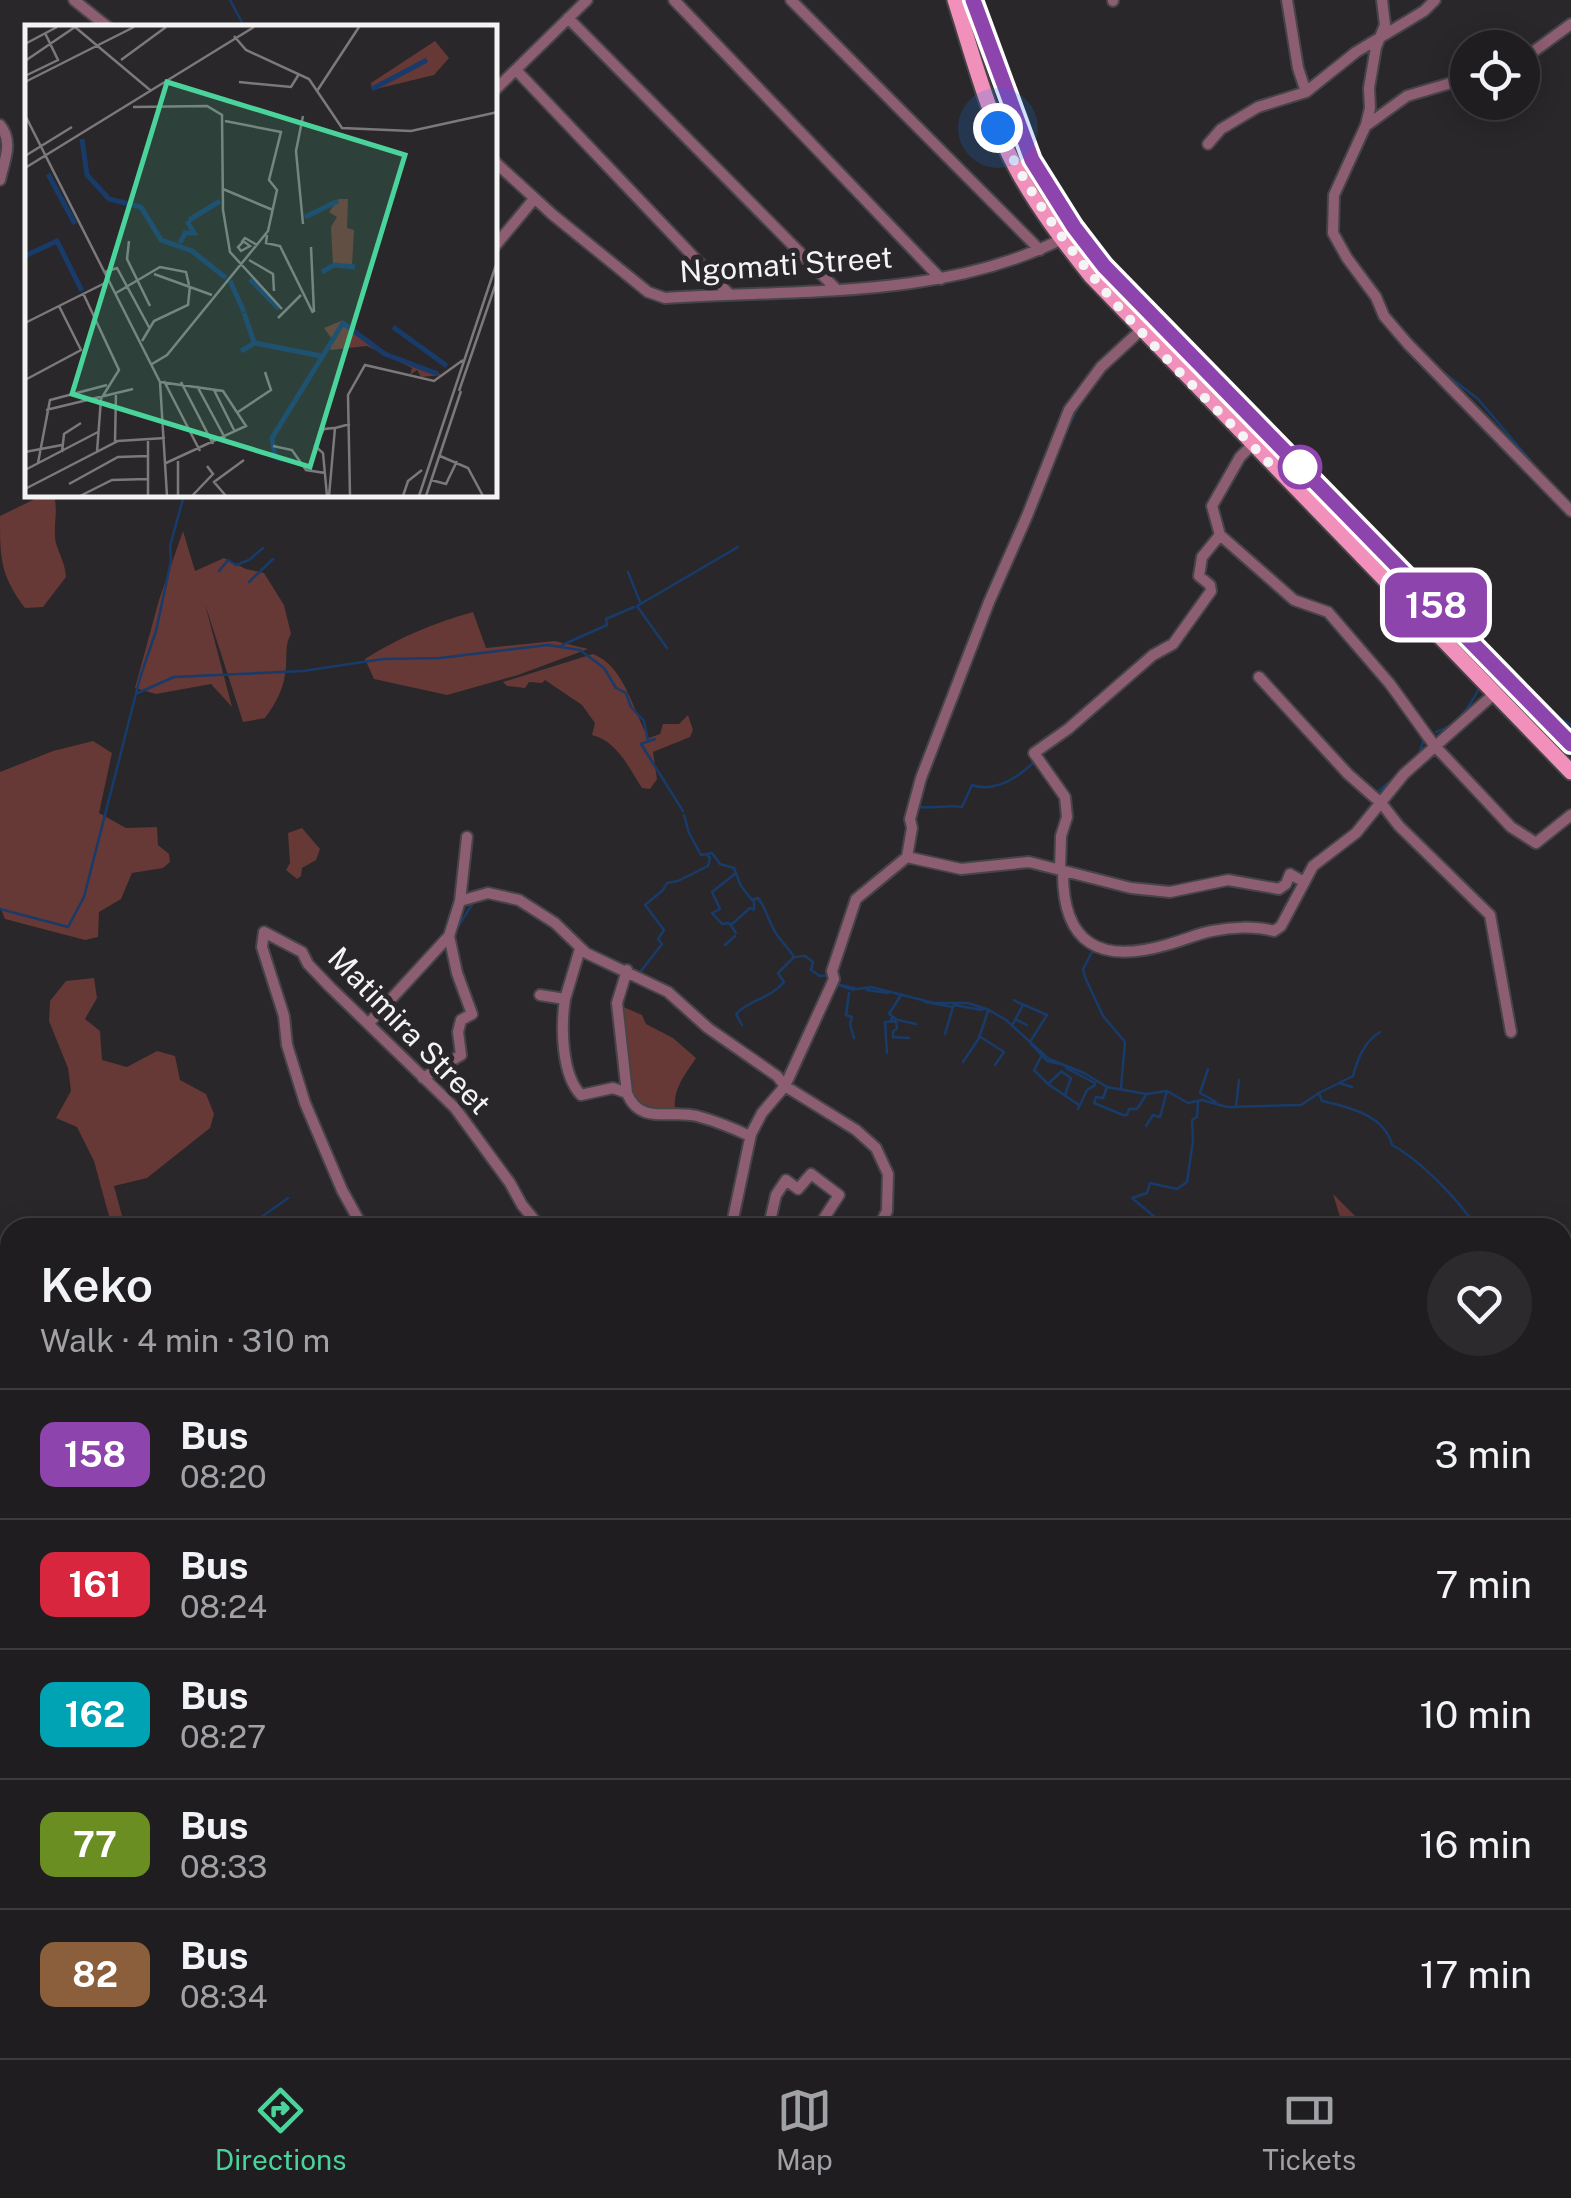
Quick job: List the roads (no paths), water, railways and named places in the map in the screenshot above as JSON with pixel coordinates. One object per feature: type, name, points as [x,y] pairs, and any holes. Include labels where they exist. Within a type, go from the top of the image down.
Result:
[{"type":"main road","points":[[955,0],[1010,154],[1062,239],[1141,330],[1571,772]]},
{"type":"main road","points":[[973,0],[1032,160],[1104,266],[1570,741]]},
{"type":"street","points":[[74,0],[104,25]]},
{"type":"street","points":[[498,87],[587,0]]},
{"type":"street","points":[[674,0],[941,278]]},
{"type":"street","points":[[792,0],[1040,250]]},
{"type":"street","points":[[1287,0],[1306,92]]},
{"type":"street","points":[[1382,0],[1386,24],[1376,46],[1370,108],[1366,126],[1334,195],[1334,233],[1346,258],[1376,296],[1384,316],[1571,511]]},
{"type":"street","points":[[1208,144],[1221,130],[1258,107],[1306,92],[1382,35],[1424,12],[1434,0]]},
{"type":"street","points":[[568,18],[837,290]]},
{"type":"street","points":[[1540,47],[1571,24]]},
{"type":"street","points":[[516,70],[730,294]]},
{"type":"street","points":[[1366,126],[1408,96],[1450,83]]},
{"type":"street","points":[[1370,108],[1381,116]]},
{"type":"street","points":[[0,124],[8,144],[0,180]]},
{"type":"street","name":"Ngomati Street","points":[[498,165],[648,292],[666,298],[837,290],[941,278],[992,268],[1062,239]]},
{"type":"street","points":[[498,242],[534,199]]},
{"type":"street","points":[[733,1218],[750,1135],[762,1113],[786,1086],[834,979],[832,971],[856,899],[907,858],[910,818],[920,778],[1069,410],[1101,368],[1141,330]]},
{"type":"street","points":[[1248,449],[1240,456],[1212,506],[1220,535],[1294,600],[1328,612],[1390,684],[1434,745],[1511,827],[1531,841],[1541,841],[1571,815]]},
{"type":"street","points":[[1220,535],[1202,557],[1199,576],[1211,591],[1173,644],[1153,654],[1068,729],[1034,752],[1064,796],[1067,817],[1061,836],[1063,889],[1075,930],[1084,941],[1105,951],[1162,946],[1212,931],[1259,927],[1274,930],[1281,926],[1312,866],[1356,833],[1390,789],[1494,694]]},
{"type":"street","points":[[1259,676],[1348,774],[1490,915],[1510,1032]]},
{"type":"street","points":[[369,1022],[449,936],[460,901],[467,837]]},
{"type":"street","points":[[907,858],[961,869],[1029,862],[1131,888],[1170,892],[1228,880],[1279,889],[1290,874],[1304,882]]},
{"type":"street","points":[[460,901],[488,894],[519,900],[555,923],[580,949],[668,992],[708,1028],[786,1086],[856,1130],[876,1148],[888,1174],[884,1218]]},
{"type":"street","name":"Matimira Street","points":[[358,1218],[326,1153],[294,1069],[284,1016],[262,947],[264,932],[302,952],[308,964],[464,1120],[533,1218]]},
{"type":"street","points":[[423,1078],[460,1055],[458,1032],[462,1020],[472,1014],[457,974],[449,936]]},
{"type":"street","points":[[580,949],[565,999],[563,1040],[575,1088],[581,1095],[613,1088],[627,1094]]},
{"type":"street","points":[[628,970],[617,1003],[627,1094],[633,1106],[647,1114],[694,1115],[750,1135]]},
{"type":"street","points":[[540,995],[565,999]]},
{"type":"street","points":[[771,1218],[776,1196],[786,1180],[798,1189],[811,1174],[839,1195],[824,1218]]},
{"type":"waterway","points":[[230,0],[243,25]]},
{"type":"waterway","points":[[1107,369],[1122,354]]},
{"type":"waterway","points":[[1438,368],[1478,399],[1541,473]]},
{"type":"waterway","points":[[1062,440],[1080,403]]},
{"type":"waterway","points":[[0,909],[68,927],[84,897],[140,678],[156,631],[171,561],[170,546],[183,498]]},
{"type":"waterway","points":[[1017,551],[1024,536]]},
{"type":"waterway","points":[[667,648],[637,606],[738,547]]},
{"type":"waterway","points":[[219,571],[228,560],[236,565],[263,548]]},
{"type":"waterway","points":[[249,582],[273,559]]},
{"type":"waterway","points":[[1003,583],[1012,563]]},
{"type":"waterway","points":[[628,572],[640,602]]},
{"type":"waterway","points":[[987,620],[997,595]]},
{"type":"waterway","points":[[562,645],[607,625],[606,619],[634,607]]},
{"type":"waterway","points":[[138,693],[174,677],[303,671],[383,659],[440,658],[548,645],[580,650],[604,668],[644,721],[648,741],[655,739],[641,744],[683,811]]},
{"type":"waterway","points":[[953,708],[977,646]]},
{"type":"waterway","points":[[1436,732],[1462,715],[1479,688]]},
{"type":"waterway","points":[[1550,713],[1571,725]]},
{"type":"waterway","points":[[1419,754],[1424,739]]},
{"type":"waterway","points":[[919,807],[962,807],[972,785],[990,787],[1007,782],[1036,760]]},
{"type":"waterway","points":[[1375,794],[1395,777]]},
{"type":"waterway","points":[[684,815],[701,855],[712,853],[720,864],[734,868],[741,886],[752,900],[758,898],[775,932],[794,957],[805,956],[813,962],[811,970],[820,976],[828,975]]},
{"type":"waterway","points":[[638,975],[662,944],[658,939],[664,930],[645,905],[667,883],[708,866],[707,855]]},
{"type":"waterway","points":[[736,873],[712,892],[720,909],[712,913],[722,924],[729,923],[736,933]]},
{"type":"waterway","points":[[732,924],[750,908],[754,910],[754,900]]},
{"type":"waterway","points":[[456,930],[473,903]]},
{"type":"waterway","points":[[725,945],[735,936]]},
{"type":"waterway","points":[[1077,938],[1092,950]]},
{"type":"waterway","points":[[1092,952],[1083,969],[1085,977],[1103,1016],[1125,1042],[1121,1088]]},
{"type":"waterway","points":[[742,1025],[736,1014],[778,988],[784,982],[778,973],[794,957]]},
{"type":"waterway","points":[[836,984],[858,989],[871,987],[934,1003],[968,1003],[989,1010],[1006,1020],[1049,1059],[1107,1087],[1146,1094],[1167,1091],[1188,1103],[1202,1100],[1227,1107],[1301,1105],[1319,1093],[1322,1101],[1374,1119],[1392,1145],[1415,1160],[1470,1218]]},
{"type":"waterway","points":[[838,985],[854,990]]},
{"type":"waterway","points":[[867,990],[888,993]]},
{"type":"waterway","points":[[849,993],[846,1015],[852,1017],[854,1038]]},
{"type":"waterway","points":[[887,1053],[885,1022],[895,1021],[891,1021],[892,1017],[896,1019],[889,1014],[901,995]]},
{"type":"waterway","points":[[1012,1026],[1023,1005],[1014,1000]]},
{"type":"waterway","points":[[925,1002],[953,1007]]},
{"type":"waterway","points":[[1022,1004],[1047,1015],[1030,1042]]},
{"type":"waterway","points":[[954,1005],[982,1010]]},
{"type":"waterway","points":[[945,1034],[953,1007]]},
{"type":"waterway","points":[[963,1062],[979,1038],[988,1011]]},
{"type":"waterway","points":[[1015,1019],[1027,1025]]},
{"type":"waterway","points":[[898,1020],[916,1024]]},
{"type":"waterway","points":[[896,1022],[893,1037],[909,1038]]},
{"type":"waterway","points":[[1319,1093],[1353,1076],[1362,1051],[1380,1032]]},
{"type":"waterway","points":[[979,1036],[1004,1052],[995,1065]]},
{"type":"waterway","points":[[1031,1044],[1047,1061],[1060,1064]]},
{"type":"waterway","points":[[795,1076],[804,1057]]},
{"type":"waterway","points":[[1041,1057],[1034,1070],[1048,1084]]},
{"type":"waterway","points":[[1066,1068],[1095,1083]]},
{"type":"waterway","points":[[1208,1069],[1200,1093],[1216,1102]]},
{"type":"waterway","points":[[1062,1071],[1048,1084],[1079,1105]]},
{"type":"waterway","points":[[1062,1072],[1071,1078],[1065,1095]]},
{"type":"waterway","points":[[1236,1107],[1239,1080]]},
{"type":"waterway","points":[[1339,1083],[1352,1087]]},
{"type":"waterway","points":[[1078,1109],[1087,1090],[1095,1085]]},
{"type":"waterway","points":[[1107,1087],[1103,1098],[1096,1097],[1094,1103],[1123,1115],[1129,1109],[1137,1109],[1146,1095]]},
{"type":"waterway","points":[[1146,1126],[1153,1115],[1160,1117],[1167,1091]]},
{"type":"waterway","points":[[1156,1218],[1132,1198],[1147,1193],[1150,1183],[1177,1189],[1187,1182],[1192,1120],[1197,1117],[1198,1102]]},
{"type":"waterway","points":[[260,1218],[288,1198]]}]
